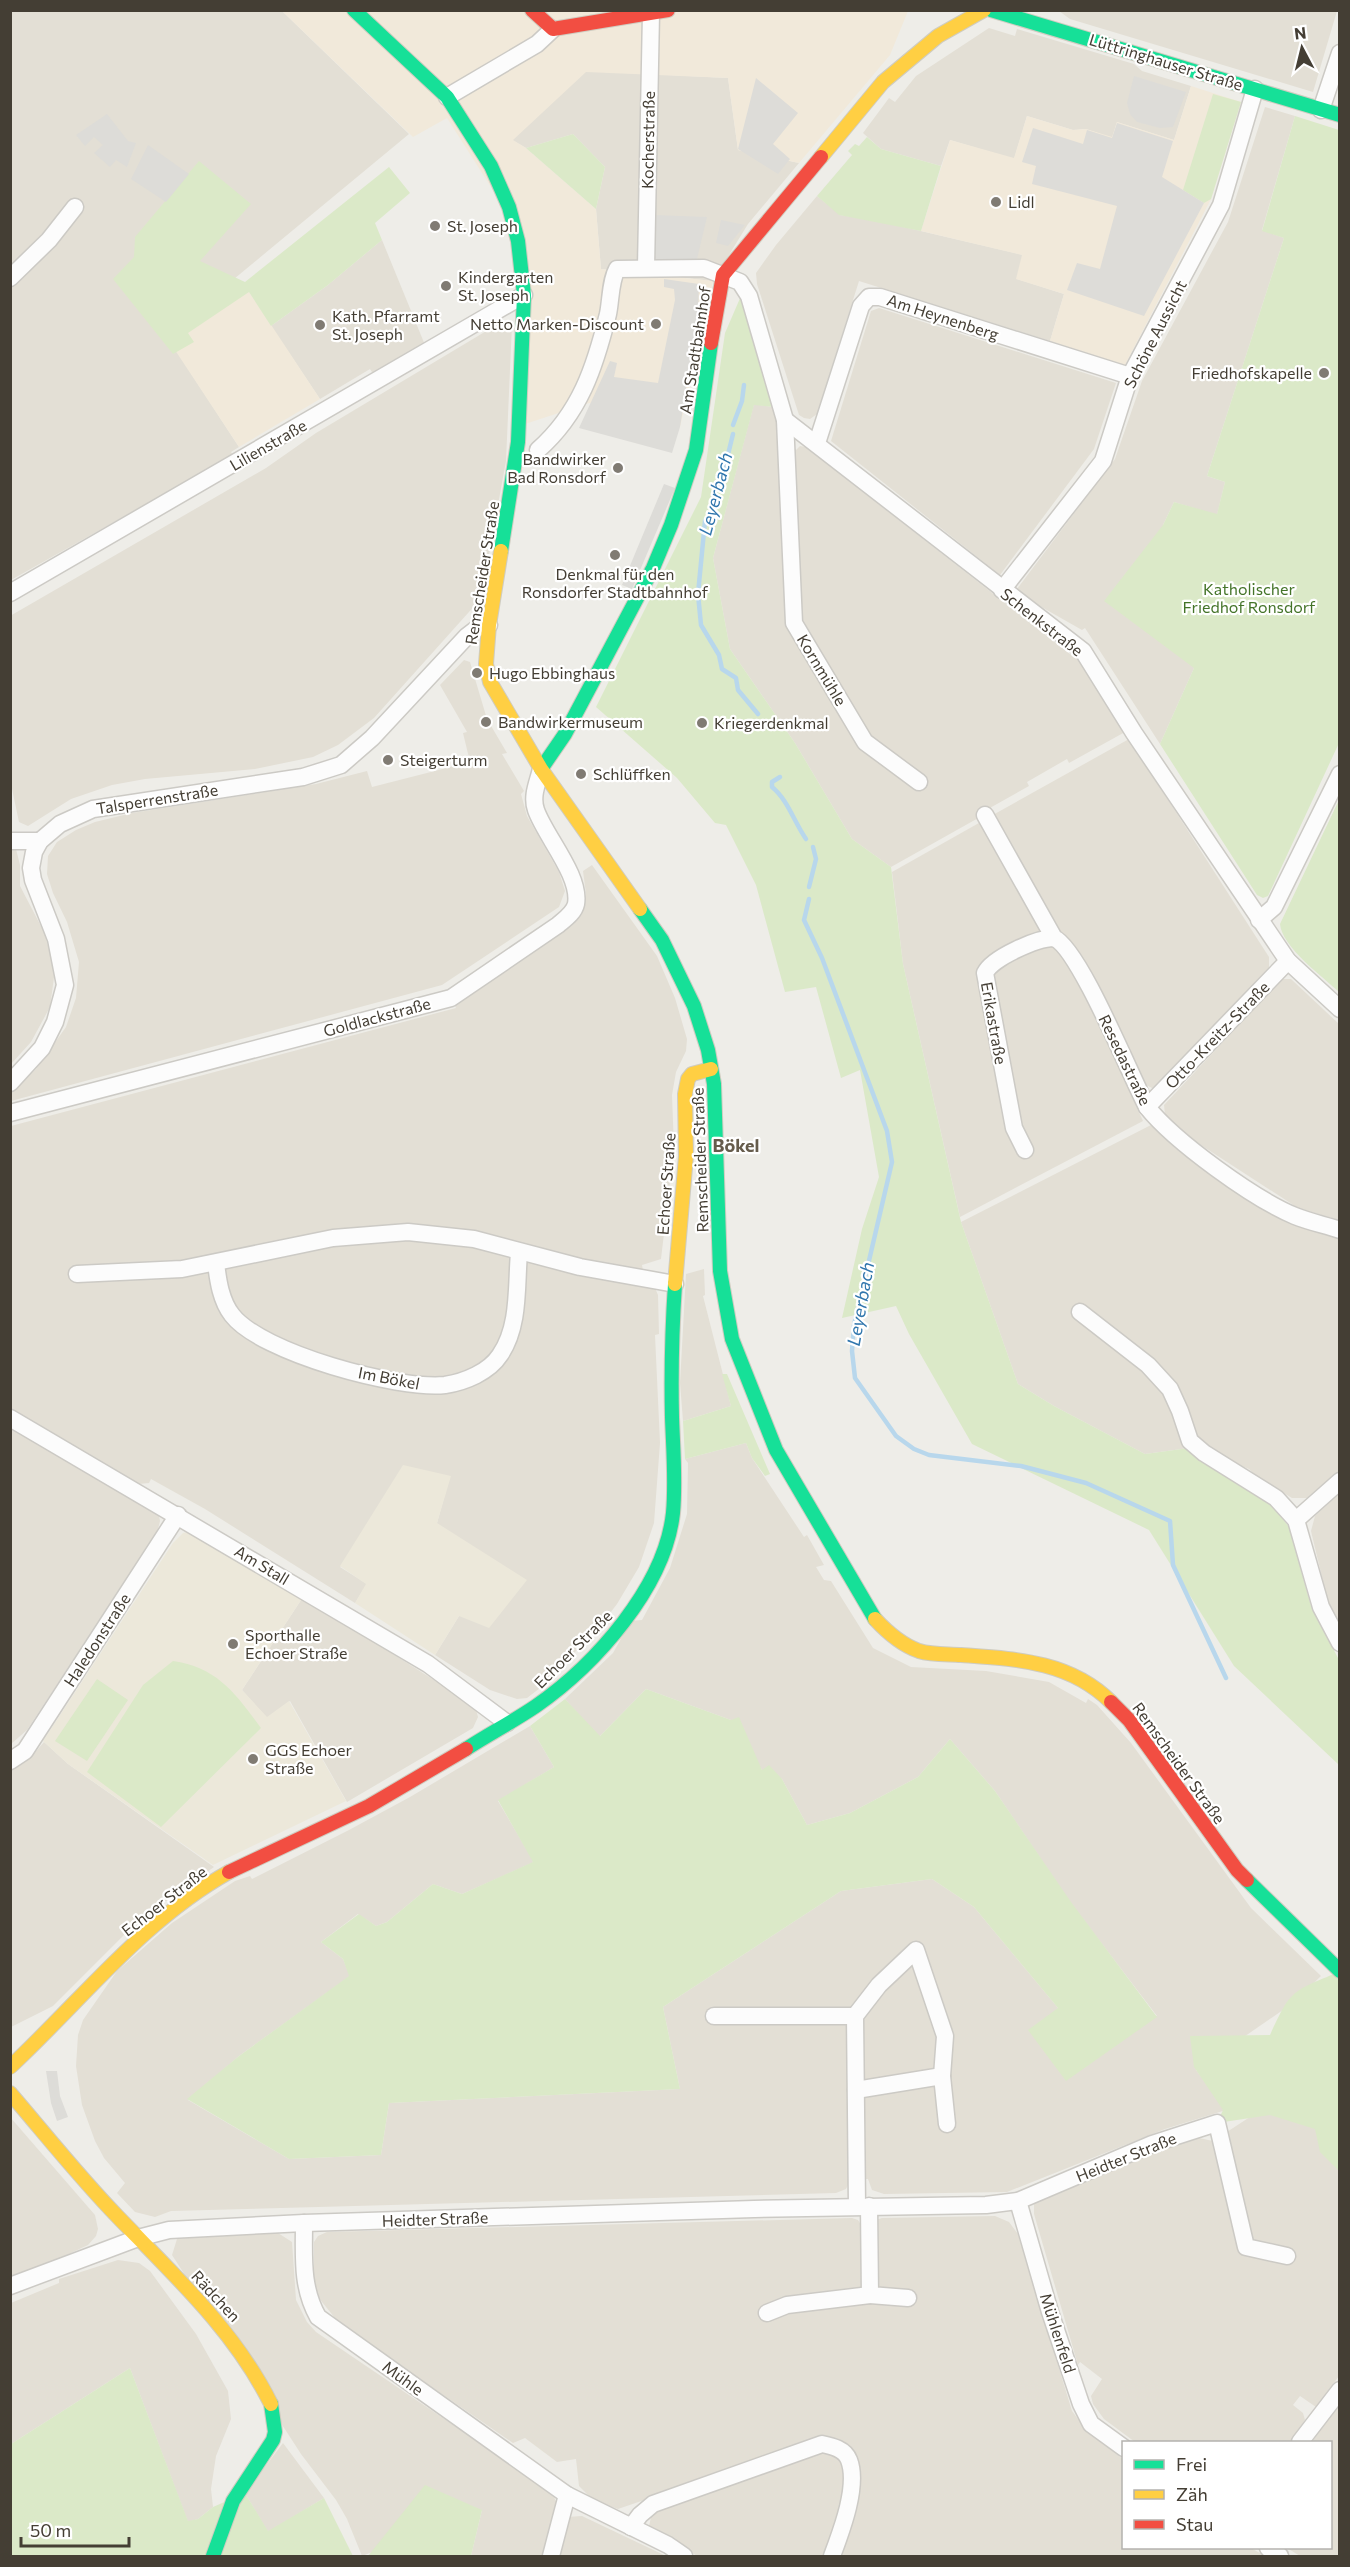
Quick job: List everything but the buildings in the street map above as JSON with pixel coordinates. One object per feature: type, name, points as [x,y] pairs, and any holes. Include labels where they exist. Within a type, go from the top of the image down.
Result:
[{"type":"main road","name":"Remscheider Straße","points":[[354,10],[447,97],[491,166],[506,200],[522,261],[524,295],[518,442],[489,624],[486,655],[490,682],[542,769],[662,940],[694,1006],[711,1068],[716,1102],[720,1272],[726,1315],[732,1340],[776,1450],[868,1611],[892,1637],[922,1652],[1028,1660],[1071,1673],[1098,1689],[1129,1720],[1237,1870],[1266,1902],[1340,1971]]},
{"type":"main road","points":[[532,10],[553,28],[662,11]]},
{"type":"main road","name":"Am Stadtbahnhof","points":[[542,769],[565,734],[653,568],[671,525],[696,450],[714,318],[723,275],[883,82],[938,36],[984,10]]},
{"type":"main road","name":"Lüttringhauser Straße","points":[[991,10],[1030,16],[1340,115]]},
{"type":"main road","name":"Echoer Straße","points":[[10,2067],[52,2029],[144,1933],[196,1893],[232,1870],[369,1807],[560,1689],[588,1661],[637,1603],[660,1561],[673,1508],[672,1354],[675,1284],[684,1197],[687,1124],[684,1089],[694,1072],[711,1068]]},
{"type":"main road","name":"Rädchen","points":[[10,2093],[99,2198],[228,2333],[267,2396],[275,2418],[276,2432],[272,2442],[237,2493],[221,2526],[213,2556]]},
{"type":"street","name":"Kocherstraße","points":[[646,267],[662,11]]},
{"type":"street","points":[[447,97],[537,44],[553,28]]},
{"type":"street","points":[[1321,110],[1340,53]]},
{"type":"street","name":"Schöne Aussicht","points":[[1002,590],[1103,461],[1130,376],[1221,206],[1255,89]]},
{"type":"street","points":[[10,278],[49,240],[75,207]]},
{"type":"street","points":[[538,450],[554,437],[572,411],[593,371],[617,269],[705,268],[740,282],[749,296],[785,420]]},
{"type":"street","name":"Lilienstraße","points":[[10,593],[524,295]]},
{"type":"street","name":"Am Heynenberg","points":[[817,443],[861,306],[869,297],[880,297],[1130,376]]},
{"type":"street","name":"Schenkstraße","points":[[785,420],[1083,651],[1134,733],[1288,961],[1340,1009]]},
{"type":"street","name":"Kornmühle","points":[[785,420],[794,622],[865,742],[919,782]]},
{"type":"street","name":"Talsperrenstraße","points":[[40,841],[60,824],[93,809],[303,777],[341,765],[372,738],[467,636],[480,626],[489,624]]},
{"type":"street","name":"Goldlackstraße","points":[[10,1113],[451,998],[553,929],[572,912],[576,903],[570,876],[536,809],[534,795],[542,769]]},
{"type":"street","points":[[1259,920],[1274,907],[1340,774]]},
{"type":"street","name":"Resedastraße","points":[[985,815],[1054,938],[1066,946],[1103,1013],[1147,1107],[1169,1131],[1220,1170],[1295,1216],[1340,1230]]},
{"type":"street","points":[[10,842],[40,841]]},
{"type":"street","points":[[10,1083],[42,1048],[55,1022],[65,985],[56,939],[30,868],[33,852],[40,841]]},
{"type":"street","name":"Erikastraße","points":[[1025,1150],[1014,1128],[985,973],[988,966],[996,961],[1039,940],[1054,938]]},
{"type":"street","name":"Otto-Kreitz-Straße","points":[[1147,1107],[1288,961]]},
{"type":"street","points":[[77,1274],[96,1271],[148,1272],[216,1263],[333,1238],[408,1232],[474,1239],[519,1253],[580,1267],[675,1284]]},
{"type":"street","name":"Im Bökel","points":[[216,1263],[229,1310],[238,1321],[257,1334],[330,1365],[398,1383],[436,1385],[473,1377],[500,1356],[513,1321],[519,1253]]},
{"type":"street","points":[[1080,1312],[1148,1365],[1170,1389],[1190,1441],[1203,1453],[1276,1498],[1296,1520],[1321,1607],[1340,1643]]},
{"type":"street","name":"Am Stall","points":[[10,1418],[428,1664],[507,1723]]},
{"type":"street","points":[[1296,1520],[1340,1481]]},
{"type":"street","name":"Haledonstraße","points":[[10,1761],[25,1751],[178,1515]]},
{"type":"street","points":[[870,2295],[856,2090],[855,2016],[879,1985],[916,1950],[945,2036],[942,2076],[947,2124]]},
{"type":"street","points":[[714,2016],[855,2016]]},
{"type":"street","points":[[856,2090],[942,2076]]},
{"type":"street","name":"Heidter Straße","points":[[10,2286],[138,2238],[169,2230],[304,2223],[863,2206],[987,2205],[1018,2201],[1152,2145],[1217,2123],[1246,2247],[1287,2256]]},
{"type":"street","name":"Mühlenfeld","points":[[1018,2201],[1050,2312],[1081,2404],[1091,2424],[1122,2447]]},
{"type":"street","name":"Mühle","points":[[304,2223],[304,2279],[307,2298],[318,2317],[567,2495],[668,2545],[684,2556]]},
{"type":"street","points":[[767,2313],[787,2305],[870,2295],[908,2298]]},
{"type":"street","points":[[1301,2441],[1340,2390]]},
{"type":"street","points":[[631,2527],[653,2504],[822,2444],[837,2447],[849,2458],[852,2476],[844,2526],[832,2556]]},
{"type":"street","points":[[551,2556],[567,2495]]},
{"type":"shaded area","points":[[11,11],[282,11],[409,134],[205,303],[168,338],[239,447],[231,452],[233,455],[11,580]]},
{"type":"shaded area","points":[[282,11],[908,11],[890,55],[799,163],[738,150],[728,78],[586,72],[513,140],[526,148],[596,209],[601,269],[713,281],[680,427],[589,403],[522,425],[517,228],[447,118],[413,137]]},
{"type":"shaded area","points":[[1059,11],[1337,11],[1313,92],[1070,19]]},
{"type":"shaded area","points":[[989,28],[1015,36],[1017,29],[1134,64],[1142,71],[1191,86],[1174,140],[1117,122],[1112,138],[1086,129],[1073,130],[1027,116],[1014,159],[950,140],[941,166],[881,149],[863,133],[889,98],[895,102],[916,76]]},
{"type":"shaded area","points":[[586,71],[728,78],[738,150],[799,163],[748,224],[713,281],[601,269],[596,209],[605,167],[573,134],[526,148],[512,140]]},
{"type":"shaded area","points":[[1134,76],[1186,92],[1173,127],[1160,128],[1137,122],[1130,114],[1127,103]]},
{"type":"shaded area","points":[[756,78],[798,113],[773,144],[790,159],[778,174],[738,149]]},
{"type":"shaded area","points":[[1191,86],[1241,102],[1211,199],[1125,365],[1050,341],[1064,294],[1016,279],[1022,255],[921,231],[950,140],[1014,158],[1027,116],[1073,130],[1086,129],[1112,137],[1117,122],[1174,140]]},
{"type":"shaded area","points":[[1265,107],[1295,116],[1262,230],[1284,238],[1207,476],[1225,482],[1217,515],[1174,502],[1163,525],[1194,668],[1160,744],[1085,628],[1082,630],[1038,605],[1017,589],[1115,459],[1142,381],[1228,222]]},
{"type":"shaded area","points":[[107,114],[128,141],[136,143],[127,167],[116,160],[110,167],[94,153],[103,145],[94,137],[85,146],[76,135]]},
{"type":"shaded area","name":"Lidl","points":[[1117,123],[1173,141],[1162,177],[1204,203],[1144,316],[1067,290],[1077,263],[1100,269],[1117,206],[1032,184],[1036,166],[1022,162],[1033,128],[1083,144],[1087,130],[1112,138]]},
{"type":"shaded area","points":[[148,145],[189,174],[166,202],[131,179]]},
{"type":"shaded area","points":[[817,196],[840,215],[878,221],[1023,255],[1017,279],[1064,294],[1050,341],[859,281],[817,414],[810,419],[799,415],[757,284],[756,273]]},
{"type":"shaded area","points":[[654,215],[707,217],[697,259],[654,259]]},
{"type":"shaded area","points":[[721,220],[745,225],[728,246],[716,243]]},
{"type":"shaded area","points":[[382,240],[425,345],[374,375],[370,369],[320,399],[271,326],[328,285]]},
{"type":"shaded area","points":[[664,279],[699,284],[698,316],[680,427],[672,453],[579,428],[610,361],[617,363],[614,377],[658,383],[675,300],[674,289],[664,287]]},
{"type":"shaded area","points":[[246,287],[320,399],[239,447],[171,344]]},
{"type":"shaded area","points":[[879,308],[1116,383],[1094,449],[1000,575],[831,441],[871,311]]},
{"type":"shaded area","points":[[503,321],[512,324],[506,461],[482,593],[477,603],[374,718],[338,745],[313,757],[255,769],[145,779],[112,785],[71,799],[28,826],[19,822],[11,784],[10,616],[266,468],[316,433]]},
{"type":"shaded area","points":[[754,404],[772,407],[777,421],[796,450],[800,446],[806,447],[1075,658],[1077,657],[1125,732],[1069,763],[1067,759],[1027,782],[1029,786],[988,809],[989,812],[891,867],[852,839],[795,743],[730,649],[713,558]]},
{"type":"shaded area","points":[[664,484],[675,488],[632,589],[622,585]]},
{"type":"shaded area","points":[[464,660],[470,662],[487,719],[507,753],[502,754],[524,791],[521,794],[527,816],[559,872],[565,891],[559,907],[442,985],[11,1101],[11,1093],[36,1069],[66,1027],[76,998],[79,962],[67,922],[47,874],[48,856],[57,842],[95,822],[132,813],[316,784],[367,771],[372,787],[470,762],[463,733],[467,732],[440,685]]},
{"type":"shaded area","points":[[1129,739],[1269,957],[1269,968],[1154,1089],[1144,1084],[991,816]]},
{"type":"shaded area","points":[[986,819],[1086,996],[1143,1121],[960,1217],[903,964],[892,872]]},
{"type":"shaded area","points":[[10,849],[16,849],[20,865],[20,886],[44,932],[55,970],[50,1007],[31,1042],[11,1064]]},
{"type":"shaded area","points":[[592,865],[657,956],[675,998],[687,1039],[686,1051],[676,1072],[672,1095],[674,1148],[661,1259],[642,1265],[645,1283],[655,1288],[658,1295],[659,1334],[655,1335],[660,1443],[654,1523],[639,1567],[617,1604],[594,1634],[539,1686],[540,1688],[527,1698],[517,1699],[490,1690],[435,1655],[459,1616],[437,1523],[450,1476],[340,1567],[367,1584],[355,1603],[205,1509],[151,1479],[149,1483],[139,1484],[11,1415],[11,1126],[456,1008],[454,1004],[576,920],[586,894],[583,871]]},
{"type":"shaded area","points":[[1282,979],[1291,979],[1339,1024],[1339,1220],[1298,1208],[1187,1136],[1165,1115],[1164,1105]]},
{"type":"shaded area","points":[[1151,1125],[1175,1148],[1291,1223],[1339,1238],[1339,1471],[1307,1498],[1292,1498],[1257,1477],[1249,1469],[1213,1454],[1189,1448],[1145,1454],[1054,1406],[1018,1384],[961,1222]]},
{"type":"shaded area","points":[[704,1269],[705,1295],[703,1296],[731,1406],[683,1421],[680,1383],[686,1274]]},
{"type":"shaded area","points":[[11,1426],[158,1511],[160,1521],[157,1533],[27,1730],[11,1744]]},
{"type":"shaded area","points":[[746,1443],[752,1458],[804,1537],[807,1535],[824,1565],[816,1567],[824,1580],[831,1581],[873,1648],[911,1667],[986,1671],[1049,1682],[1086,1703],[1088,1699],[1097,1705],[1131,1743],[1251,1908],[1321,1976],[1293,2003],[1196,2070],[1226,2110],[1165,2129],[1007,2192],[884,2194],[872,2190],[868,2179],[851,2179],[846,2189],[836,2193],[171,2211],[155,2217],[135,2212],[117,2193],[125,2183],[104,2158],[95,2141],[82,2105],[76,2066],[78,2035],[83,2020],[117,1971],[172,1923],[235,1881],[250,1876],[252,1879],[349,1830],[530,1726],[554,1767],[498,1801],[534,1862],[462,1894],[433,1884],[387,1922],[376,1926],[358,1914],[321,1942],[343,1959],[350,1976],[239,2056],[188,2100],[289,2159],[381,2155],[389,2103],[680,2089],[663,2007],[841,1891],[932,1879],[974,1907],[1058,2008],[1157,2016],[1070,1902],[995,1791],[950,1739],[918,1777],[850,1813],[807,1825],[782,1779],[762,1770],[731,1720],[646,1689],[599,1737],[565,1699],[613,1653],[631,1621],[642,1620],[670,1568],[687,1514],[688,1463],[685,1459]]},
{"type":"shaded area","points":[[403,1465],[451,1476],[437,1523],[527,1580],[489,1628],[459,1616],[435,1655],[355,1603],[366,1584],[340,1566]]},
{"type":"shaded area","points":[[1339,1494],[1339,1624],[1327,1598],[1311,1531],[1315,1516]]},
{"type":"shaded area","points":[[192,1531],[303,1597],[242,1690],[267,1717],[289,1701],[346,1801],[213,1865],[68,1764],[43,1741],[173,1543],[183,1533]]},
{"type":"shaded area","points":[[303,1597],[475,1706],[478,1717],[473,1728],[347,1802],[290,1701],[267,1718],[242,1690]]},
{"type":"shaded area","points":[[44,1742],[68,1764],[214,1867],[149,1913],[147,1912],[53,2006],[11,2027],[11,1766],[33,1755]]},
{"type":"shaded area","points":[[46,2071],[57,2071],[60,2096],[68,2117],[57,2121],[51,2103]]},
{"type":"shaded area","points":[[1241,2112],[1339,2118],[1339,2376],[1316,2407],[1300,2396],[1293,2405],[1303,2413],[1305,2420],[1292,2441],[1134,2441],[1104,2419],[1093,2404],[1091,2396],[1102,2379],[1080,2362],[1078,2365],[1034,2214],[1034,2204],[1040,2199],[1172,2146],[1199,2138],[1213,2141],[1253,2115]]},
{"type":"shaded area","points":[[10,2117],[95,2215],[98,2229],[96,2236],[88,2245],[11,2281]]},
{"type":"shaded area","points":[[995,2216],[1009,2222],[1018,2234],[1072,2411],[1087,2431],[1122,2458],[1122,2549],[1253,2549],[1265,2556],[697,2556],[649,2526],[656,2496],[618,2509],[593,2500],[579,2486],[576,2459],[557,2462],[525,2438],[513,2443],[339,2323],[318,2297],[314,2276],[314,2242],[318,2236],[327,2232],[852,2218],[858,2220],[861,2225],[882,2218]]},
{"type":"shaded area","points":[[278,2233],[292,2242],[296,2300],[307,2322],[316,2332],[493,2452],[554,2497],[567,2517],[582,2516],[666,2556],[471,2556],[482,2510],[362,2556],[347,2519],[336,2500],[301,2454],[172,2255],[177,2239],[183,2236]]},
{"type":"shaded area","points":[[118,2260],[139,2263],[150,2271],[196,2334],[228,2391],[231,2419],[216,2456],[211,2489],[213,2507],[198,2519],[188,2522],[130,2368],[11,2444],[11,2303],[59,2283],[59,2279]]},
{"type":"shaded area","points":[[1339,2404],[1339,2556],[1300,2556],[1289,2549],[1332,2549],[1332,2441],[1313,2441]]},
{"type":"shaded area","points":[[283,2443],[324,2498],[268,2532],[245,2493]]},
{"type":"green space","points":[[1213,94],[1241,102],[1211,199],[1204,203],[1183,190]]},
{"type":"green space","name":"Katholischer Friedhof Ronsdorf","points":[[1295,116],[1339,130],[1339,743],[1268,896],[1263,898],[1257,895],[1160,744],[1194,668],[1104,601],[1163,525],[1174,502],[1217,514],[1225,482],[1207,476],[1284,238],[1262,231]]},
{"type":"green space","points":[[573,134],[605,167],[596,209],[526,148]]},
{"type":"green space","points":[[867,137],[881,149],[941,166],[921,231],[839,215],[817,196],[852,155],[848,151],[855,144],[859,146]]},
{"type":"green space","points":[[199,161],[251,204],[200,261],[245,282],[389,167],[410,193],[375,223],[382,240],[328,285],[271,326],[249,292],[188,333],[194,342],[173,354],[113,279],[134,257],[135,237]]},
{"type":"green space","points":[[741,296],[773,407],[754,405],[713,558],[730,649],[795,743],[852,839],[891,867],[903,964],[961,1222],[1018,1384],[1054,1406],[1145,1454],[1189,1448],[1270,1502],[1289,1527],[1311,1606],[1339,1660],[1339,1765],[1234,1666],[1149,1530],[972,1444],[909,1334],[896,1306],[842,1318],[862,1229],[879,1177],[860,1070],[841,1078],[816,987],[785,992],[756,885],[726,825],[715,823],[677,778],[596,707],[701,497],[725,333]]},
{"type":"green space","points":[[1339,800],[1340,992],[1313,970],[1295,951],[1282,933],[1280,924]]},
{"type":"green space","points":[[722,1374],[727,1374],[770,1474],[765,1476],[752,1458],[746,1443],[685,1459],[683,1421],[731,1406]]},
{"type":"green space","points":[[173,1661],[202,1669],[214,1676],[234,1693],[261,1728],[161,1827],[87,1772],[143,1685]]},
{"type":"green space","points":[[97,1679],[128,1700],[87,1761],[55,1741]]},
{"type":"green space","points":[[646,1689],[731,1720],[739,1717],[762,1770],[769,1765],[782,1779],[807,1825],[850,1813],[918,1777],[950,1739],[995,1791],[1071,1902],[1157,2017],[1066,2081],[1028,2030],[1058,2008],[974,1907],[932,1879],[841,1891],[663,2007],[680,2089],[389,2103],[381,2155],[289,2159],[187,2099],[239,2056],[349,1976],[343,1959],[321,1942],[359,1914],[376,1926],[387,1922],[433,1884],[462,1894],[533,1862],[498,1800],[554,1767],[530,1726],[565,1699],[600,1736]]},
{"type":"green space","points":[[1334,1974],[1340,1981],[1338,2170],[1320,2152],[1315,2129],[1270,2115],[1217,2123],[1223,2110],[1194,2067],[1190,2036],[1270,2035],[1282,2010],[1293,1995],[1308,1985]]},
{"type":"green space","points":[[130,2368],[188,2521],[198,2519],[213,2507],[245,2493],[268,2531],[324,2498],[353,2556],[11,2556],[11,2444]]},
{"type":"green space","points":[[425,2485],[482,2510],[471,2556],[368,2556]]},
{"type":"waterway","name":"Leyerbach","points":[[733,425],[742,401],[744,385]]},
{"type":"waterway","name":"Leyerbach","points":[[733,434],[724,471],[714,492],[713,511],[705,521],[698,594],[701,625],[719,655],[722,669],[736,678],[738,690],[758,714]]},
{"type":"waterway","name":"Leyerbach","points":[[780,777],[772,782],[772,787],[787,805],[806,839]]},
{"type":"waterway","name":"Leyerbach","points":[[809,887],[816,859],[813,847]]},
{"type":"waterway","name":"Leyerbach","points":[[809,899],[804,920],[822,958],[887,1131],[892,1162],[854,1325],[852,1351],[855,1378],[896,1436],[914,1449],[929,1455],[1021,1466],[1086,1483],[1170,1521],[1173,1565],[1226,1678]]},
{"type":"traffic: fast","points":[[354,10],[447,97],[491,166],[509,207],[518,241],[524,295],[518,442],[501,551]]},
{"type":"traffic: fast","points":[[991,10],[1340,115]]},
{"type":"traffic: fast","points":[[541,769],[565,734],[653,568],[671,525],[696,450],[711,343]]},
{"type":"traffic: fast","points":[[640,909],[662,940],[694,1006],[708,1050],[714,1084],[720,1271],[732,1339],[776,1450],[875,1619]]},
{"type":"traffic: fast","points":[[466,1749],[536,1706],[581,1669],[624,1622],[657,1569],[667,1541],[674,1501],[672,1334],[675,1284]]},
{"type":"traffic: fast","points":[[1247,1880],[1340,1971]]},
{"type":"traffic: fast","points":[[213,2556],[233,2501],[273,2440],[275,2432],[271,2404]]},
{"type":"traffic: slow","points":[[821,157],[883,82],[938,36],[984,10]]},
{"type":"traffic: slow","points":[[501,551],[489,625],[486,664],[490,682],[541,769],[640,909]]},
{"type":"traffic: slow","points":[[675,1284],[686,1156],[685,1094],[688,1079],[692,1074],[711,1069]]},
{"type":"traffic: slow","points":[[875,1619],[895,1638],[919,1651],[1002,1658],[1060,1670],[1095,1688],[1111,1702]]},
{"type":"traffic: slow","points":[[10,2067],[141,1937],[168,1913],[229,1872]]},
{"type":"traffic: slow","points":[[10,2093],[90,2187],[182,2282],[222,2328],[240,2352],[271,2404]]},
{"type":"traffic: jam","points":[[532,10],[553,29],[668,10]]},
{"type":"traffic: jam","points":[[711,343],[723,275],[821,157]]},
{"type":"traffic: jam","points":[[1111,1702],[1129,1720],[1237,1870],[1247,1880]]},
{"type":"traffic: jam","points":[[229,1872],[369,1806],[466,1749]]},
{"type":"place","name":"Lidl","points":[[996,202]]},
{"type":"place","name":"St. Joseph","points":[[435,226]]},
{"type":"place","name":"Kindergarten St. Joseph","points":[[446,286]]},
{"type":"place","name":"Netto Marken-Discount","points":[[656,324]]},
{"type":"place","name":"Kath. Pfarramt St. Joseph","points":[[320,325]]},
{"type":"place","name":"Friedhofskapelle","points":[[1324,373]]},
{"type":"place","name":"Bandwirker Bad Ronsdorf","points":[[618,468]]},
{"type":"place","name":"Denkmal für den Ronsdorfer Stadtbahnhof","points":[[615,555]]},
{"type":"place","name":"Hugo Ebbinghaus","points":[[477,673]]},
{"type":"place","name":"Bandwirkermuseum","points":[[486,722]]},
{"type":"place","name":"Kriegerdenkmal","points":[[702,723]]},
{"type":"place","name":"Steigerturm","points":[[388,760]]},
{"type":"place","name":"Schlüffken","points":[[581,774]]},
{"type":"place","name":"Sporthalle Echoer Straße","points":[[233,1644]]},
{"type":"place","name":"GGS Echoer Straße","points":[[253,1759]]},
{"type":"district","name":"Bökel","points":[[736,1146]]}]
